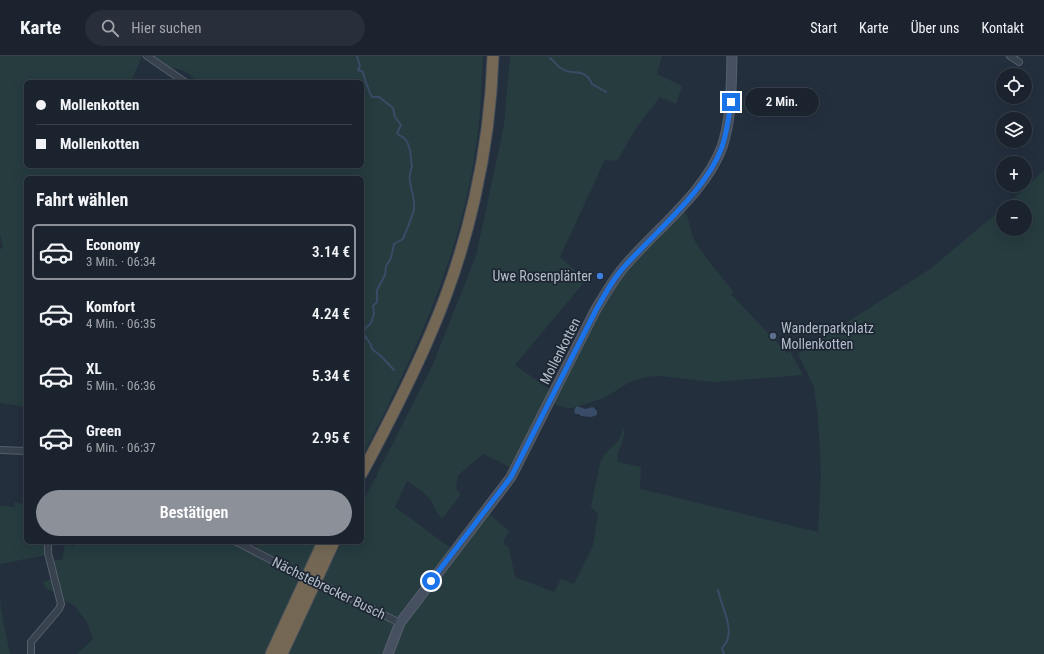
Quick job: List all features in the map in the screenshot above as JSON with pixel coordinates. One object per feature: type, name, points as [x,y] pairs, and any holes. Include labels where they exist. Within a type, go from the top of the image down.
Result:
[{"type":"highway","points":[[364,459],[416,354],[441,293],[453,258],[466,207],[477,153],[484,94],[486,56]]},
{"type":"highway","points":[[364,469],[401,398],[431,334],[459,255],[472,208],[485,143],[493,56]]},
{"type":"highway","points":[[271,654],[322,544]]},
{"type":"highway","points":[[282,654],[333,544]]},
{"type":"main road","name":"Mollenkotten","points":[[388,654],[400,623],[511,477],[596,310],[616,277],[696,189],[712,166],[721,148],[728,123],[731,102],[732,56]]},
{"type":"street","points":[[147,56],[181,80]]},
{"type":"street","points":[[1010,56],[1019,62]]},
{"type":"street","points":[[0,450],[24,451]]},
{"type":"street","points":[[30,654],[31,642],[59,609],[61,604],[48,553],[48,544]]},
{"type":"street","name":"Nächstebrecker Busch","points":[[241,544],[400,623]]},
{"type":"green space","points":[[0,56],[142,56],[132,80],[24,80],[24,168],[364,168],[364,80],[196,80],[183,71],[165,67],[149,56],[483,56],[478,135],[469,187],[459,228],[447,267],[417,344],[364,453],[364,176],[24,176],[24,407],[0,403],[0,249],[3,248],[0,233]]},
{"type":"green space","points":[[510,56],[662,56],[657,74],[682,86],[676,104],[660,97],[636,128],[617,161],[605,160],[560,257],[586,280],[515,365],[553,392],[512,468],[483,454],[458,475],[456,489],[461,494],[442,519],[430,499],[421,490],[407,481],[395,507],[452,549],[398,620],[323,580],[341,544],[364,544],[364,500],[433,364],[476,256],[504,125]]},
{"type":"green space","points":[[1044,170],[1044,654],[393,654],[403,625],[488,513],[509,531],[503,542],[509,548],[515,577],[554,592],[561,579],[574,584],[593,545],[598,514],[591,507],[600,463],[604,455],[619,440],[624,427],[624,436],[618,453],[618,462],[641,467],[641,489],[818,532],[821,475],[818,417],[814,387],[798,354],[930,269],[996,214],[996,236],[1032,236],[1032,200],[1012,200],[1020,192],[1032,192],[1032,181]]},
{"type":"green space","points":[[683,210],[686,214],[695,241],[708,261],[733,291],[732,295],[787,353],[790,351],[803,375],[713,382],[660,376],[645,377],[630,382],[604,398],[572,408],[566,408],[553,404],[614,285]]},
{"type":"green space","points":[[14,502],[24,504],[24,544],[45,544],[47,555],[0,564],[0,506],[15,507]]},
{"type":"green space","points":[[65,544],[73,547],[76,544],[236,544],[241,548],[301,577],[264,654],[77,654],[93,639],[87,622],[74,605],[63,600],[54,592],[45,588],[43,582],[54,578],[50,560],[62,560]]},
{"type":"green space","points":[[257,544],[317,544],[303,571],[256,550]]},
{"type":"green space","points":[[319,587],[395,624],[386,654],[289,654]]},
{"type":"green space","points":[[0,593],[1,610],[10,654],[0,654]]},
{"type":"water","points":[[577,406],[585,409],[593,407],[597,411],[597,415],[591,417],[575,414],[574,410]]},
{"type":"waterway","points":[[357,56],[360,66],[358,70],[363,72],[372,97],[379,97],[393,108],[395,117],[401,125],[397,133],[405,139],[410,149],[412,167],[410,173],[410,183],[414,198],[414,209],[410,221],[403,239],[394,244],[391,258],[386,266],[385,275],[377,290],[377,302],[373,306],[374,314],[371,323],[364,330]]},
{"type":"waterway","points":[[550,58],[566,71],[586,75],[592,84],[606,92]]},
{"type":"waterway","points":[[364,334],[372,349],[394,370]]},
{"type":"waterway","points":[[718,590],[729,628],[727,642],[722,648],[724,654]]},
{"type":"place","name":"Uwe Rosenplänter","points":[[600,276]]},
{"type":"place","name":"Wanderparkplatz Mollenkotten","points":[[773,336]]},
{"type":"route","points":[[431,581],[511,477],[609,287],[623,268],[696,189],[712,166],[721,148],[728,123],[731,102]]}]
